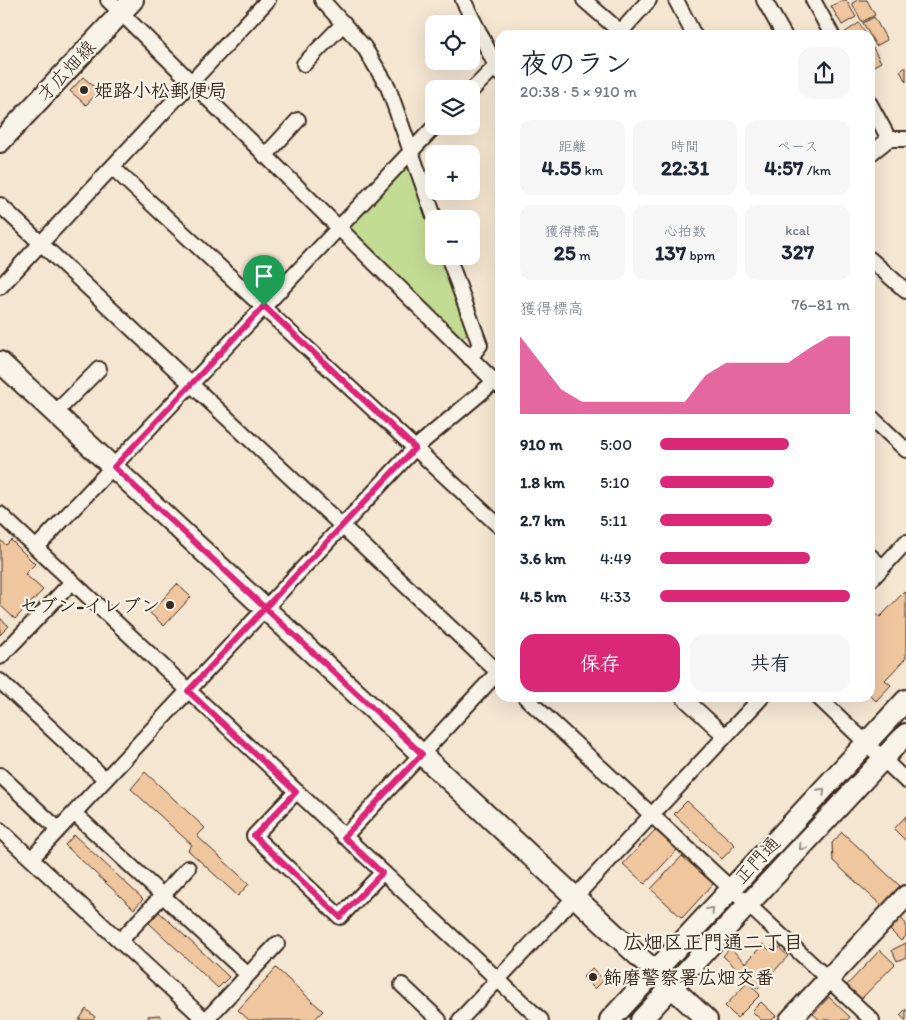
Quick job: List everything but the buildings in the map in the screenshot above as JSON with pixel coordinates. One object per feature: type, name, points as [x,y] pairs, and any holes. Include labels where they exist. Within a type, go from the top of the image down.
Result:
[{"type":"street","points":[[0,287],[268,0]]},
{"type":"street","points":[[322,0],[364,46],[388,87],[432,210]]},
{"type":"street","points":[[463,0],[495,61]]},
{"type":"street","points":[[584,0],[617,30]]},
{"type":"street","points":[[624,30],[648,0]]},
{"type":"street","points":[[676,0],[691,30]]},
{"type":"street","points":[[764,0],[781,30]]},
{"type":"street","points":[[813,0],[829,30]]},
{"type":"street","points":[[120,4],[190,83],[470,358],[495,379]]},
{"type":"street","name":"才広畑線","points":[[0,142],[120,4]]},
{"type":"street","points":[[304,64],[344,23]]},
{"type":"street","points":[[480,84],[495,72]]},
{"type":"street","points":[[875,113],[889,139]]},
{"type":"street","points":[[265,156],[298,120]]},
{"type":"street","points":[[36,548],[426,135]]},
{"type":"street","points":[[875,150],[889,139],[906,139]]},
{"type":"street","points":[[112,167],[495,522]]},
{"type":"street","points":[[0,205],[495,668]]},
{"type":"street","points":[[875,263],[906,291]]},
{"type":"street","points":[[451,265],[480,345],[470,358]]},
{"type":"street","points":[[0,362],[707,1020]]},
{"type":"street","points":[[55,413],[98,369]]},
{"type":"street","points":[[31,859],[415,448],[495,384]]},
{"type":"street","points":[[875,421],[906,450]]},
{"type":"street","points":[[0,514],[541,1020]]},
{"type":"street","points":[[875,576],[906,542]]},
{"type":"street","points":[[875,561],[882,568]]},
{"type":"street","points":[[0,657],[72,582]]},
{"type":"street","points":[[344,837],[495,676]]},
{"type":"street","points":[[0,681],[105,779]]},
{"type":"street","name":"正門通","points":[[610,1020],[906,700]]},
{"type":"street","points":[[530,702],[872,1020]]},
{"type":"street","points":[[688,702],[725,736]]},
{"type":"street","points":[[460,1020],[757,702]]},
{"type":"street","points":[[823,702],[906,781]]},
{"type":"street","name":"正門通","points":[[641,1020],[906,734]]},
{"type":"street","points":[[0,775],[58,829]]},
{"type":"street","points":[[296,792],[254,836],[340,917],[382,873]]},
{"type":"street","points":[[74,812],[248,975]]},
{"type":"street","points":[[0,830],[206,1020],[278,944]]},
{"type":"street","points":[[120,941],[188,868]]},
{"type":"street","points":[[790,1020],[906,896]]},
{"type":"street","points":[[402,985],[440,1020]]},
{"type":"green space","points":[[403,166],[411,169],[426,210],[425,265],[446,265],[470,331],[461,338],[349,230],[349,224]]},
{"type":"place","name":"姫路小松郵便局","points":[[84,90]]},
{"type":"place","name":"セブン-イレブン","points":[[170,605]]},
{"type":"place","name":"飾磨警察署広畑交番","points":[[593,977]]},
{"type":"district","name":"広畑区正門通二丁目","points":[[713,942]]},
{"type":"route","points":[[264,306],[114,467],[265,608],[188,691],[296,792],[254,836],[340,917],[382,873],[344,837],[422,754],[265,608],[415,448],[264,306]]}]
